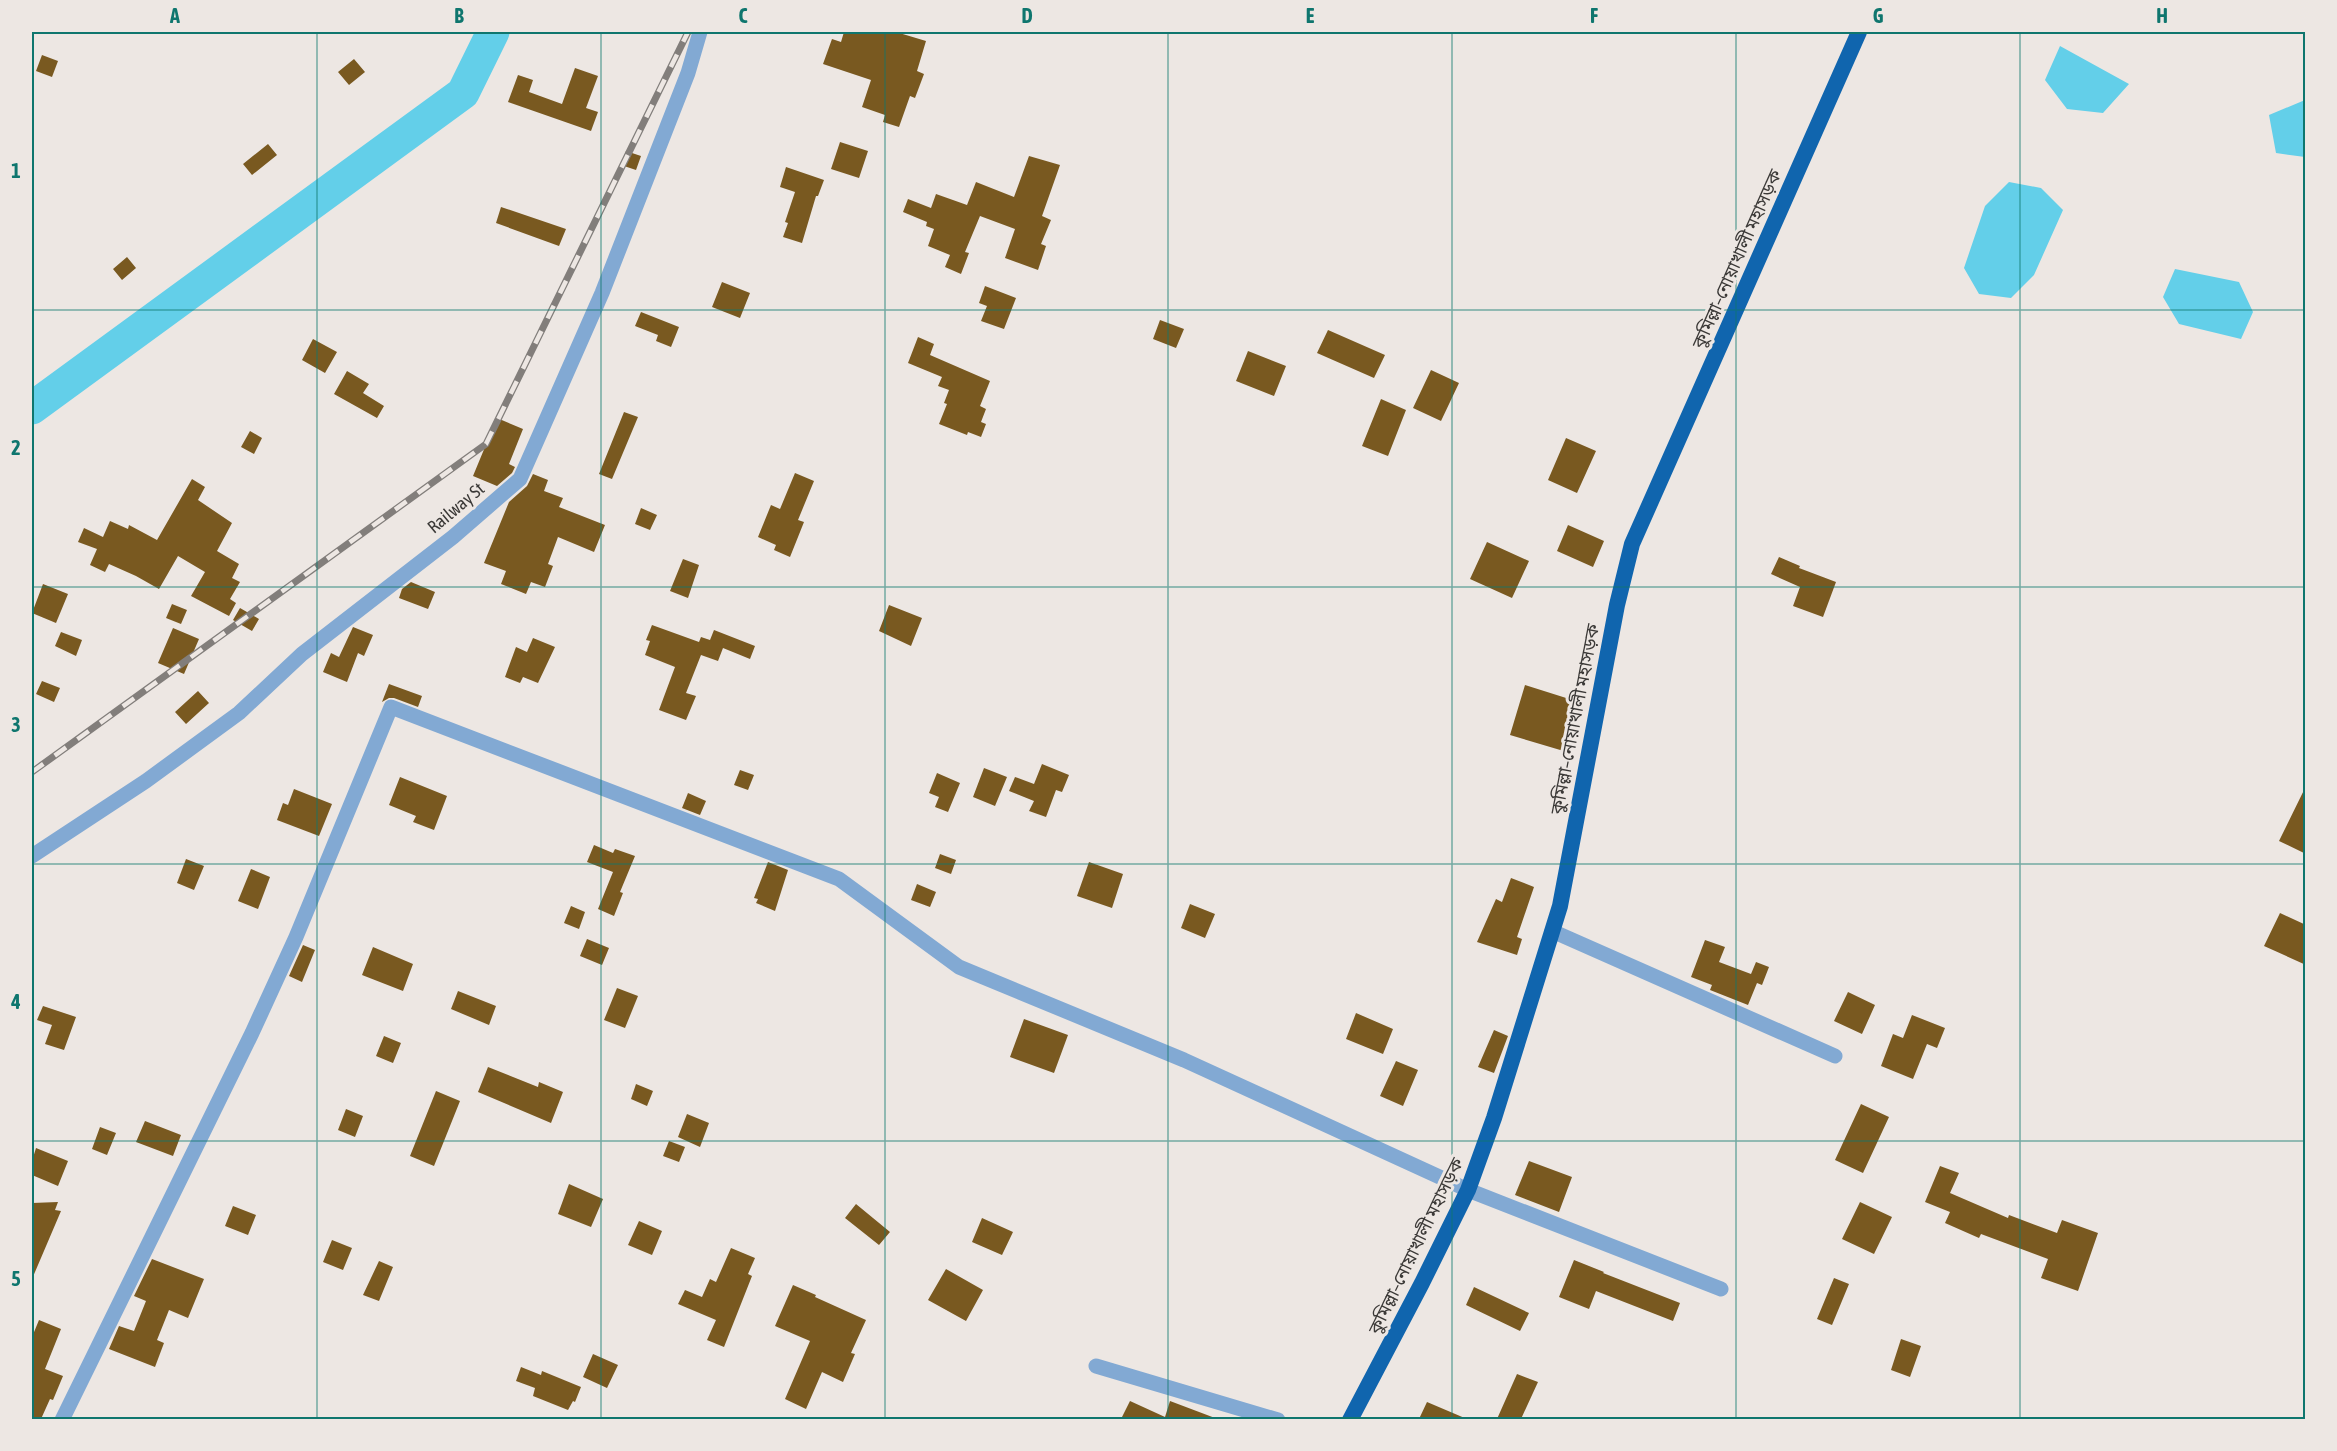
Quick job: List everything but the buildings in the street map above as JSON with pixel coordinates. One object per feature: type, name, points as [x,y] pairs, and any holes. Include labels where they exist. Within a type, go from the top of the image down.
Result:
[{"type":"highway","name":"কুমিল্লা–নোয়াখালী মহাসড়ক","points":[[1350,1419],[1468,1190],[1494,1118],[1560,906],[1617,605],[1632,544],[1858,32]]},
{"type":"street","name":"Railway St","points":[[32,856],[146,781],[239,713],[302,654],[453,537],[520,480],[602,293],[688,73],[700,32]]},
{"type":"street","points":[[62,1419],[296,937],[391,707],[839,879],[959,967],[1184,1060],[1468,1190],[1721,1289]]},
{"type":"street","points":[[1552,931],[1835,1056]]},
{"type":"street","points":[[1096,1366],[1278,1419]]},
{"type":"water","points":[[2060,46],[2129,84],[2103,113],[2067,109],[2045,80]]},
{"type":"water","points":[[2305,100],[2305,157],[2276,153],[2269,115]]},
{"type":"water","points":[[2009,182],[2041,188],[2063,210],[2034,275],[2011,298],[1979,294],[1964,268],[1985,206]]},
{"type":"water","points":[[2175,269],[2239,282],[2253,312],[2241,339],[2179,324],[2163,297]]},
{"type":"waterway","points":[[32,408],[463,93],[493,32]]},
{"type":"railway","points":[[32,772],[486,444],[688,32]]}]
